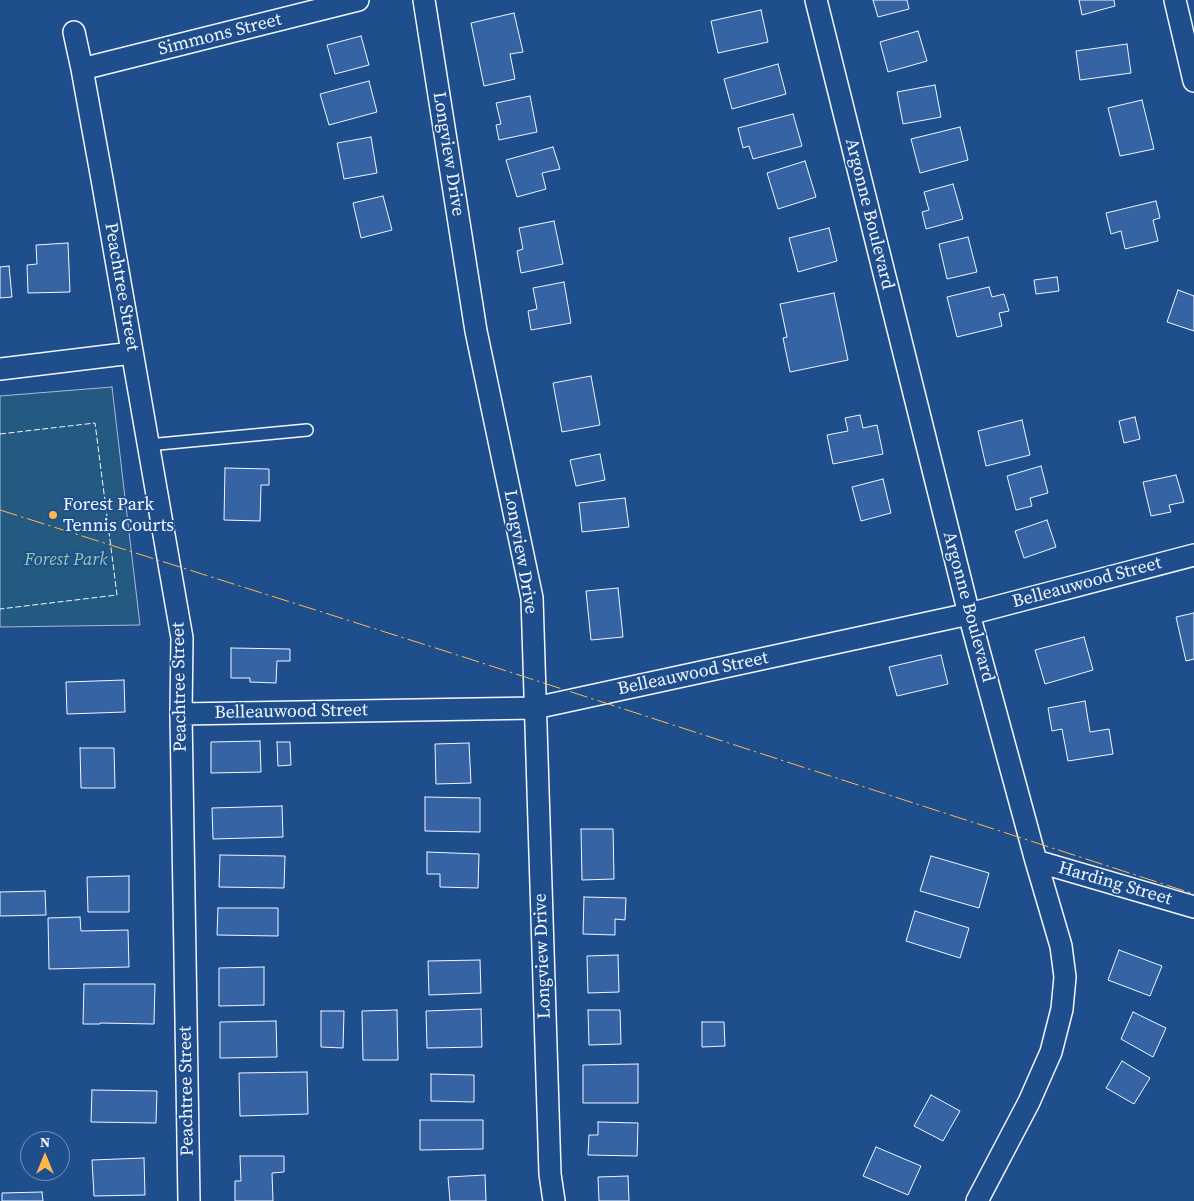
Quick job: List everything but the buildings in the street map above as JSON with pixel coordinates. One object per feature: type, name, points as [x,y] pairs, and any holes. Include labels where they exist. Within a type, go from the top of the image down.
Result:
[{"type":"street","name":"Simmons Street","points":[[82,70],[358,0]]},
{"type":"street","name":"Longview Drive","points":[[424,0],[476,331],[532,598],[550,1174],[554,1201]]},
{"type":"street","name":"Argonne Boulevard","points":[[816,0],[969,614],[1061,946],[1065,977],[1062,1009],[1051,1052],[1031,1098],[977,1201]]},
{"type":"street","points":[[1175,0],[1194,81]]},
{"type":"street","name":"Peachtree Street","points":[[74,32],[182,638],[181,714],[189,1201]]},
{"type":"street","points":[[0,369],[132,353]]},
{"type":"street","name":"Belleauwood Street","points":[[181,714],[535,708],[969,614],[1194,555]]},
{"type":"street","name":"Harding Street","points":[[1036,861],[1194,907]]},
{"type":"lane","points":[[148,445],[307,430]]},
{"type":"green space","name":"Forest Park Tennis Courts","points":[[112,387],[140,625],[0,627],[0,396]]},
{"type":"fence","points":[[0,434],[95,423],[117,595],[0,609]]},
{"type":"power","points":[[0,510],[445,651],[1194,894]]},
{"type":"place","name":"Forest Park Tennis Courts","points":[[53,515]]},
{"type":"park label","name":"Forest Park","points":[[66,560]]}]
